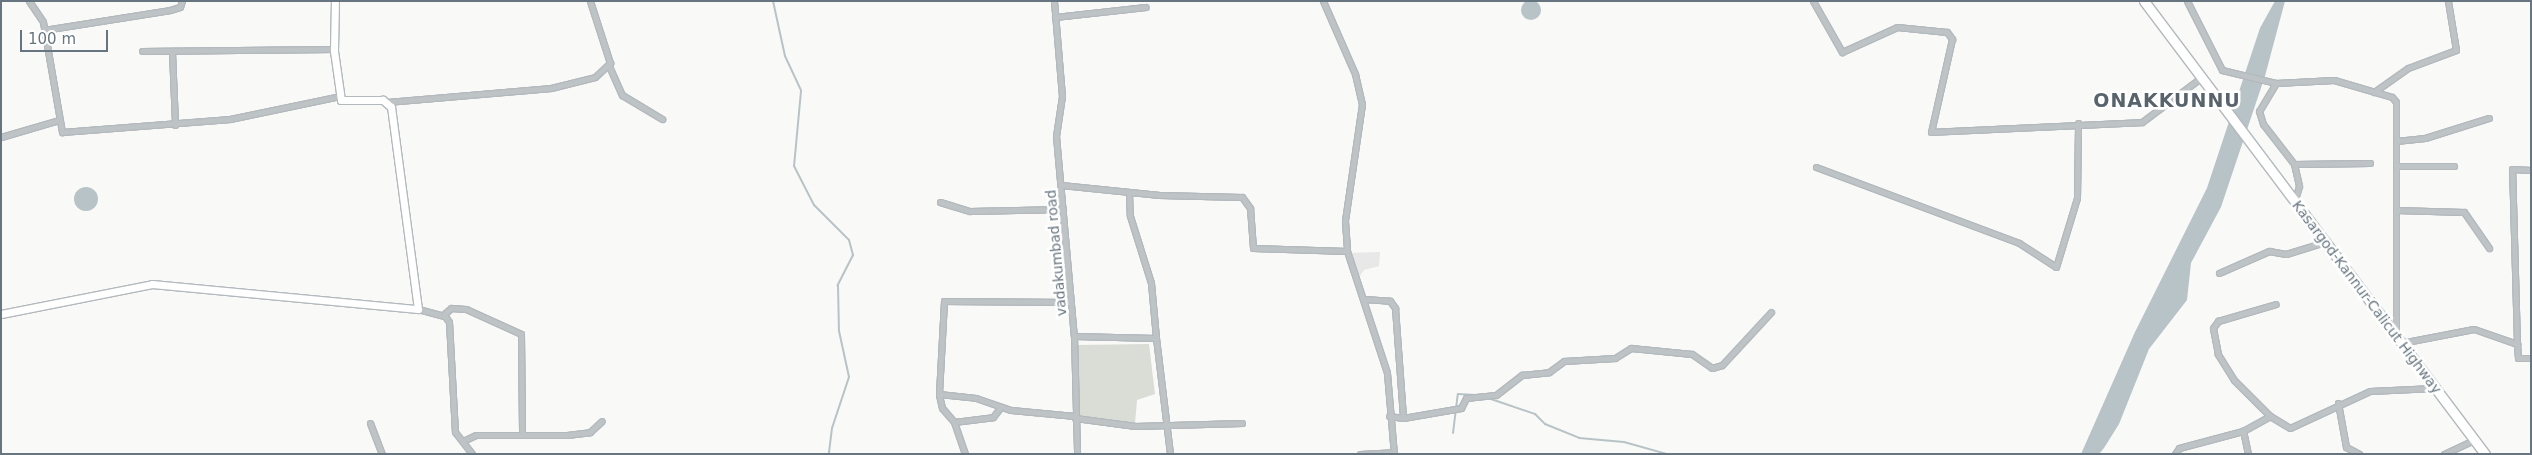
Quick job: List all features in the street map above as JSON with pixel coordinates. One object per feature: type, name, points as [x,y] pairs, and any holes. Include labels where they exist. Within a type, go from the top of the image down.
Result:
[{"type":"highway","points":[[2144,1],[2203,76]]},
{"type":"highway","name":"Kasargod-Kannur-Calicut Highway","points":[[2203,76],[2398,340],[2485,454]]},
{"type":"street","points":[[29,1],[39,13],[44,30],[59,120],[67,133],[96,127],[175,125],[271,112],[340,96],[352,104],[551,88],[584,81],[609,66]]},
{"type":"street","points":[[44,30],[170,10],[180,7],[182,1]]},
{"type":"street","points":[[335,1],[334,49],[340,96]]},
{"type":"street","points":[[590,1],[609,66],[622,94],[662,119]]},
{"type":"street","name":"vadakumbad road","points":[[1054,1],[1062,96],[1056,136],[1074,336],[1156,338]]},
{"type":"street","points":[[1323,1],[1355,74],[1362,104],[1345,221],[1347,251],[1387,373],[1389,416],[1394,453],[1360,454]]},
{"type":"street","points":[[1813,1],[1842,52],[1897,27],[1947,32],[1952,38],[1932,132],[2078,123],[2142,122],[2203,76]]},
{"type":"street","points":[[2187,1],[2222,70],[2276,83],[2334,80],[2374,92],[2396,102],[2398,340],[2474,329],[2516,344]]},
{"type":"street","points":[[2374,92],[2408,68],[2456,50],[2448,1]]},
{"type":"street","points":[[1055,17],[1145,7]]},
{"type":"street","points":[[142,51],[334,49]]},
{"type":"street","points":[[172,52],[175,125]]},
{"type":"street","points":[[2276,83],[2259,111],[2263,124],[2294,164],[2299,186],[2294,200]]},
{"type":"street","points":[[388,102],[418,309]]},
{"type":"street","points":[[2396,140],[2425,138],[2489,118]]},
{"type":"street","points":[[1,137],[59,120]]},
{"type":"street","points":[[1816,167],[2019,243],[2056,267],[2077,198],[2078,123]]},
{"type":"street","points":[[2294,164],[2370,163]]},
{"type":"street","points":[[2396,166],[2454,166]]},
{"type":"street","points":[[2531,170],[2512,169],[2516,344],[2518,358],[2531,358]]},
{"type":"street","points":[[1061,184],[1129,193],[1242,197],[1250,208],[1253,248],[1347,251]]},
{"type":"street","points":[[1129,193],[1130,216],[1151,283],[1165,425],[1170,454]]},
{"type":"street","points":[[940,202],[970,210],[1063,209]]},
{"type":"street","points":[[2396,210],[2464,212],[2489,248]]},
{"type":"street","points":[[2219,273],[2269,251],[2286,254],[2325,242]]},
{"type":"street","points":[[1,314],[152,284],[418,309],[443,315],[449,322],[455,432],[472,454]]},
{"type":"street","points":[[1364,299],[1390,301],[1395,308],[1404,418]]},
{"type":"street","points":[[965,454],[954,422],[942,408],[939,394],[944,301],[1070,302]]},
{"type":"street","points":[[2276,304],[2225,319],[2213,328],[2218,354],[2234,380],[2270,416],[2290,428],[2338,403],[2370,391],[2435,388]]},
{"type":"street","points":[[443,315],[451,308],[466,309],[521,334],[522,435]]},
{"type":"street","points":[[1389,416],[1404,418],[1461,408],[1466,398],[1496,395],[1522,375],[1548,372],[1564,360],[1615,358],[1631,348],[1692,354],[1712,368],[1722,365],[1771,312]]},
{"type":"street","points":[[1074,336],[1076,454]]},
{"type":"street","points":[[939,394],[976,398],[1000,408],[1075,417],[1165,425],[1242,423]]},
{"type":"street","points":[[2338,403],[2346,446],[2359,454]]},
{"type":"street","points":[[954,422],[993,417],[1000,408]]},
{"type":"street","points":[[2175,454],[2179,448],[2244,431],[2270,416]]},
{"type":"street","points":[[463,441],[476,435],[590,432],[602,421]]},
{"type":"street","points":[[370,423],[382,454]]},
{"type":"street","points":[[2244,431],[2248,454]]},
{"type":"street","points":[[2444,454],[2474,440]]},
{"type":"shaded area","points":[[1531,0],[1538,3],[1541,10],[1538,17],[1531,20],[1524,17],[1521,10],[1524,3]]},
{"type":"shaded area","points":[[2275,1],[2285,1],[2265,76],[2221,207],[2191,263],[2187,300],[2149,349],[2119,424],[2104,448],[2099,454],[2081,454],[2135,332],[2207,188],[2260,28]]},
{"type":"shaded area","points":[[86,187],[91,188],[97,194],[97,204],[91,210],[86,211],[81,210],[75,204],[74,199],[75,194],[81,188]]},
{"type":"shaded area","points":[[1380,252],[1379,266],[1364,270],[1358,279],[1350,253]]},
{"type":"shaded area","points":[[1149,344],[1155,394],[1137,400],[1135,423],[1079,416],[1077,345]]},
{"type":"waterway","points":[[773,1],[785,56],[801,91],[794,166],[814,205],[849,240],[853,255],[838,285],[839,331],[849,377],[832,428],[829,454]]},
{"type":"waterway","points":[[1453,433],[1458,394],[1476,395]]},
{"type":"waterway","points":[[1488,398],[1535,414],[1545,424],[1579,438],[1624,442],[1667,454]]},
{"type":"district","name":"ONAKKUNNU","points":[[2167,101]]}]
